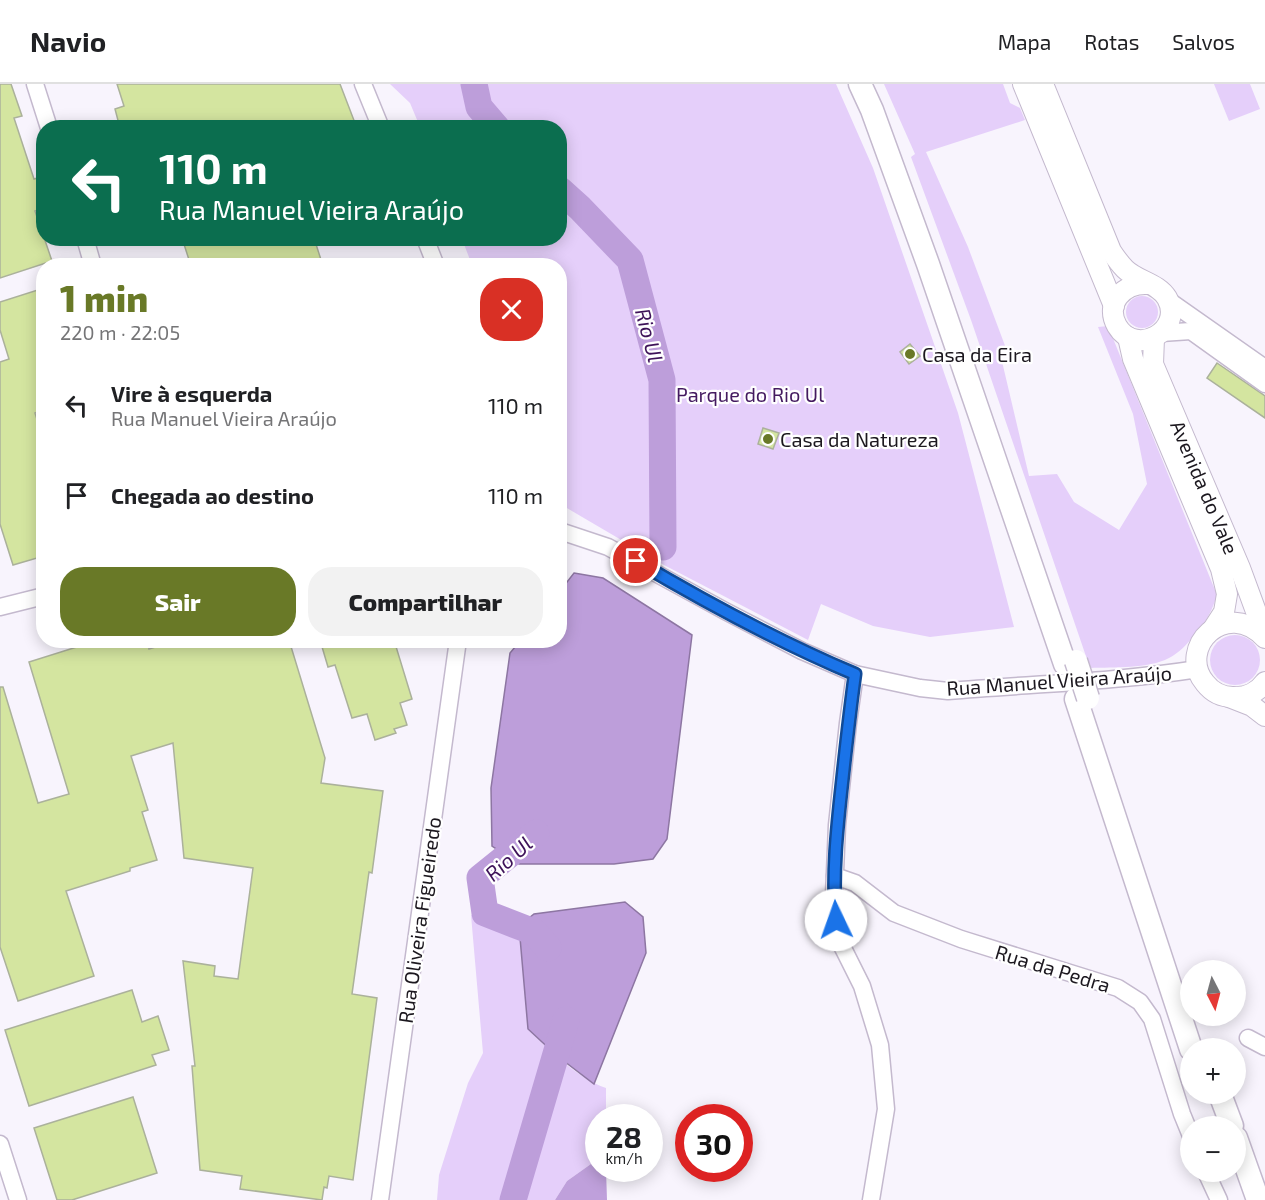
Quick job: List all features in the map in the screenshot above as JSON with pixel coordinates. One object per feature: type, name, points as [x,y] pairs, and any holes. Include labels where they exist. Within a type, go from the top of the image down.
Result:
[{"type":"highway","points":[[860,84],[872,110],[928,264],[1180,975]]},
{"type":"highway","points":[[872,84],[939,261],[1070,663]]},
{"type":"highway","points":[[1082,698],[1188,1038]]},
{"type":"highway","points":[[1246,1166],[1258,1200]]},
{"type":"highway","points":[[1237,1182],[1243,1200]]},
{"type":"main road","name":"Avenida do Vale","points":[[1023,84],[1114,306],[1113,315],[1116,324],[1128,337],[1133,359],[1221,569],[1227,594],[1224,612],[1199,646],[1198,669]]},
{"type":"main road","points":[[1043,84],[1111,251],[1126,270],[1156,287],[1168,300]]},
{"type":"main road","points":[[1114,306],[1122,291],[1130,286],[1148,284]]},
{"type":"main road","name":"Avenida do Vale","points":[[1168,300],[1170,317],[1167,326],[1158,335],[1153,364],[1240,568],[1265,637]]},
{"type":"main road","points":[[1128,337],[1145,340],[1158,335]]},
{"type":"main road","points":[[1213,629],[1235,622],[1247,624],[1265,637]]},
{"type":"main road","points":[[1198,669],[1202,680],[1210,689],[1220,695],[1252,706],[1265,716]]},
{"type":"main road","points":[[1220,695],[1243,697],[1254,692],[1265,682]]},
{"type":"street","points":[[35,84],[46,120]]},
{"type":"street","points":[[363,84],[378,120]]},
{"type":"street","points":[[1168,300],[1265,368]]},
{"type":"street","points":[[1158,335],[1191,331],[1265,384]]},
{"type":"street","name":"Rua Manuel Vieira Araújo","points":[[567,533],[608,547],[636,561],[802,651],[855,674],[920,688],[948,691],[1119,679],[1198,669]]},
{"type":"street","points":[[0,607],[36,598]]},
{"type":"street","name":"Rua Oliveira Figueiredo","points":[[380,1200],[457,648]]},
{"type":"street","points":[[855,674],[837,825],[834,895],[841,944],[862,986],[880,1045],[886,1109],[871,1200]]},
{"type":"street","name":"Rua da Pedra","points":[[835,876],[855,884],[894,913],[961,939],[1118,988],[1140,1002],[1152,1019],[1183,1116]]},
{"type":"street","points":[[1248,1038],[1265,1047]]},
{"type":"street","points":[[0,1144],[18,1200]]},
{"type":"street","points":[[1211,1182],[1219,1200]]},
{"type":"green space","name":"Parque do Rio Ul","points":[[390,84],[836,84],[873,168],[958,413],[1014,627],[930,637],[873,626],[821,604],[808,640],[664,565],[567,508],[567,258],[469,258],[465,246],[567,246],[567,120],[417,120],[410,103]]},
{"type":"green space","points":[[884,84],[1003,84],[1010,103],[1020,108],[1025,120],[926,152],[968,247],[1007,351],[1000,353],[1029,476],[1057,474],[1074,502],[1119,530],[1147,484],[1133,414],[1098,327],[1108,326],[1217,595],[1198,631],[1176,654],[1161,662],[1141,666],[1090,668],[971,320],[911,157],[915,154]]},
{"type":"green space","points":[[1214,84],[1250,84],[1260,109],[1229,121]]},
{"type":"green space","points":[[1142,296],[1154,300],[1158,312],[1154,324],[1142,328],[1130,324],[1126,312],[1130,300]]},
{"type":"green space","points":[[1230,635],[1240,635],[1253,642],[1260,655],[1260,665],[1253,678],[1240,685],[1230,685],[1221,681],[1214,674],[1210,665],[1210,655],[1214,646],[1221,639]]},
{"type":"green space","points":[[471,915],[520,929],[528,1029],[574,1070],[606,1088],[606,1104],[585,1104],[585,1168],[567,1181],[555,1200],[437,1200],[439,1175],[468,1083],[483,1053]]},
{"type":"shaded area","points":[[574,573],[603,578],[692,635],[667,839],[653,859],[614,864],[519,864],[492,846],[491,788],[510,653],[514,648],[567,648],[567,582]]},
{"type":"shaded area","points":[[625,902],[643,917],[646,953],[594,1084],[556,1055],[528,1029],[519,926],[534,914]]},
{"type":"shaded area","points":[[585,1168],[585,1182],[606,1182],[607,1200],[555,1200],[567,1181]]},
{"type":"building","points":[[0,84],[11,84],[22,116],[14,118],[34,179],[36,178],[36,246],[47,246],[51,258],[36,258],[36,266],[0,278]]},
{"type":"building","points":[[117,84],[340,84],[354,120],[118,120],[115,109],[124,106]]},
{"type":"building","points":[[185,246],[317,246],[320,258],[188,258]]},
{"type":"building","points":[[36,291],[36,558],[13,565],[0,524],[0,362],[9,359],[0,330],[0,302]]},
{"type":"building","name":"Casa da Eira","points":[[910,344],[920,356],[909,364],[900,352]]},
{"type":"building","points":[[1217,363],[1265,396],[1265,418],[1207,378]]},
{"type":"building","name":"Casa da Natureza","points":[[763,428],[779,433],[773,449],[758,444]]},
{"type":"building","points":[[74,648],[291,648],[325,758],[321,783],[383,791],[352,994],[377,998],[353,1180],[329,1176],[322,1200],[240,1189],[242,1176],[200,1170],[192,1066],[195,1066],[183,961],[215,966],[214,976],[238,979],[253,868],[184,858],[173,743],[131,756],[148,810],[142,812],[157,860],[66,891],[94,976],[18,1001],[0,947],[0,687],[3,687],[38,803],[69,794],[29,662]]},
{"type":"building","points":[[322,648],[396,648],[412,699],[400,703],[407,725],[394,729],[396,733],[375,740],[367,714],[352,718],[335,665],[328,667]]},
{"type":"building","points":[[132,990],[142,1022],[158,1016],[169,1050],[152,1055],[156,1065],[29,1106],[5,1030]]},
{"type":"building","points":[[133,1097],[157,1173],[72,1200],[57,1200],[34,1128]]},
{"type":"waterway","name":"Rio Ul","points":[[474,84],[479,107],[490,120]]},
{"type":"waterway","name":"Rio Ul","points":[[567,196],[630,260],[662,380],[663,547]]},
{"type":"waterway","name":"Rio Ul","points":[[536,833],[480,878],[485,913],[534,932],[548,948]]},
{"type":"waterway","name":"Rio Ul","points":[[513,1200],[566,1020]]},
{"type":"place","name":"Casa da Eira","points":[[910,354]]},
{"type":"place","name":"Casa da Natureza","points":[[768,439]]},
{"type":"route","points":[[636,561],[802,651],[855,674],[837,825],[834,895],[836,920]]}]
